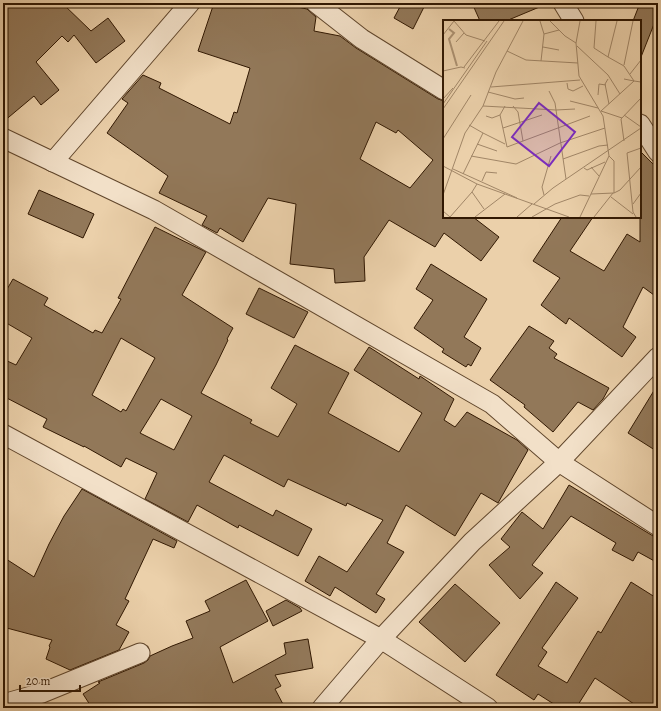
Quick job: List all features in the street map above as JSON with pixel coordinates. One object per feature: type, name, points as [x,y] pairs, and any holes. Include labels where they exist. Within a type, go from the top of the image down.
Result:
[{"type":"street","points":[[53,162],[190,3]]},
{"type":"street","points":[[316,3],[362,39],[443,89]]},
{"type":"street","points":[[563,3],[573,20]]},
{"type":"street","points":[[641,126],[658,152]]},
{"type":"street","points":[[3,138],[154,210],[492,404],[559,462],[658,526]]},
{"type":"street","points":[[322,708],[381,639],[472,542],[559,462],[658,357]]},
{"type":"street","points":[[3,434],[381,639],[488,708]]},
{"type":"street","points":[[3,704],[42,693],[140,653]]},
{"type":"building","points":[[3,3],[62,3],[91,31],[108,18],[125,41],[96,63],[74,35],[68,42],[62,36],[36,62],[59,90],[41,105],[34,96],[3,122]]},
{"type":"building","points":[[214,3],[278,3],[307,9],[316,17],[314,31],[340,36],[356,48],[443,101],[443,218],[474,218],[499,237],[481,261],[444,233],[435,247],[389,220],[364,257],[365,281],[335,283],[334,269],[290,264],[296,204],[268,198],[243,242],[220,228],[217,233],[202,225],[207,216],[159,193],[168,176],[107,133],[128,103],[122,99],[143,75],[161,83],[159,88],[230,124],[234,112],[237,113],[250,68],[198,51]],"holes":[[[376,122],[396,133],[398,130],[433,160],[410,188],[360,159]]]},
{"type":"building","points":[[402,3],[426,3],[413,29],[394,18]]},
{"type":"building","points":[[472,3],[549,3],[508,20],[480,20]]},
{"type":"building","points":[[640,3],[658,3],[658,14],[641,57],[641,20],[633,20]]},
{"type":"building","points":[[641,152],[658,169],[658,298],[643,287],[623,327],[636,337],[622,357],[569,318],[566,324],[541,305],[560,278],[533,261],[561,218],[592,218],[570,251],[604,271],[627,234],[640,242]]},
{"type":"building","points":[[39,190],[94,214],[83,238],[28,214]]},
{"type":"building","points":[[155,227],[206,252],[182,295],[233,328],[201,393],[252,420],[250,423],[278,437],[297,404],[271,388],[295,345],[349,373],[328,413],[399,452],[422,413],[354,370],[369,347],[419,379],[420,376],[454,399],[444,420],[455,427],[467,412],[517,440],[528,450],[498,503],[481,493],[455,536],[406,505],[387,543],[404,552],[376,594],[385,599],[376,613],[335,587],[330,596],[305,581],[319,556],[347,572],[383,520],[347,503],[346,506],[288,479],[284,487],[224,455],[209,482],[273,516],[276,510],[312,529],[298,556],[239,525],[238,528],[197,505],[188,522],[145,499],[157,473],[126,458],[121,467],[84,446],[43,427],[47,419],[3,396],[3,359],[16,365],[32,338],[3,321],[3,296],[13,279],[48,298],[44,305],[93,333],[95,330],[102,333],[121,299],[118,298]],"holes":[[[121,338],[155,358],[126,411],[123,409],[121,412],[92,395]],[[161,399],[192,416],[174,450],[140,433]]]},
{"type":"building","points":[[431,264],[487,299],[464,337],[481,348],[471,366],[468,364],[466,367],[442,352],[444,349],[414,328],[433,300],[416,289]]},
{"type":"building","points":[[259,288],[308,312],[294,338],[246,314]]},
{"type":"building","points":[[529,326],[554,341],[549,348],[557,354],[554,358],[609,388],[603,399],[593,410],[578,402],[553,432],[524,407],[525,405],[490,380]]},
{"type":"building","points":[[658,384],[658,452],[628,433]]},
{"type":"building","points":[[569,485],[658,539],[658,563],[638,552],[633,561],[612,550],[616,543],[571,516],[532,565],[543,573],[520,599],[489,565],[510,547],[501,539],[522,512],[543,529]]},
{"type":"building","points":[[82,489],[177,541],[174,548],[153,539],[125,599],[129,601],[116,625],[129,632],[119,650],[70,670],[46,659],[52,640],[3,627],[3,557],[34,577],[64,516]]},
{"type":"building","points":[[246,580],[268,621],[220,647],[233,683],[286,654],[284,643],[308,639],[313,668],[275,675],[281,686],[275,689],[285,708],[92,708],[83,694],[100,683],[98,682],[144,663],[150,656],[193,638],[186,621],[210,611],[205,601]]},
{"type":"building","points":[[556,582],[578,598],[542,648],[547,652],[538,666],[567,683],[598,631],[601,633],[631,582],[658,599],[658,698],[651,708],[640,708],[595,678],[576,708],[560,708],[538,694],[534,700],[496,675]]},
{"type":"building","points":[[455,584],[500,623],[465,662],[419,622]]},
{"type":"building","points":[[286,600],[300,608],[302,611],[273,626],[266,611]]}]
